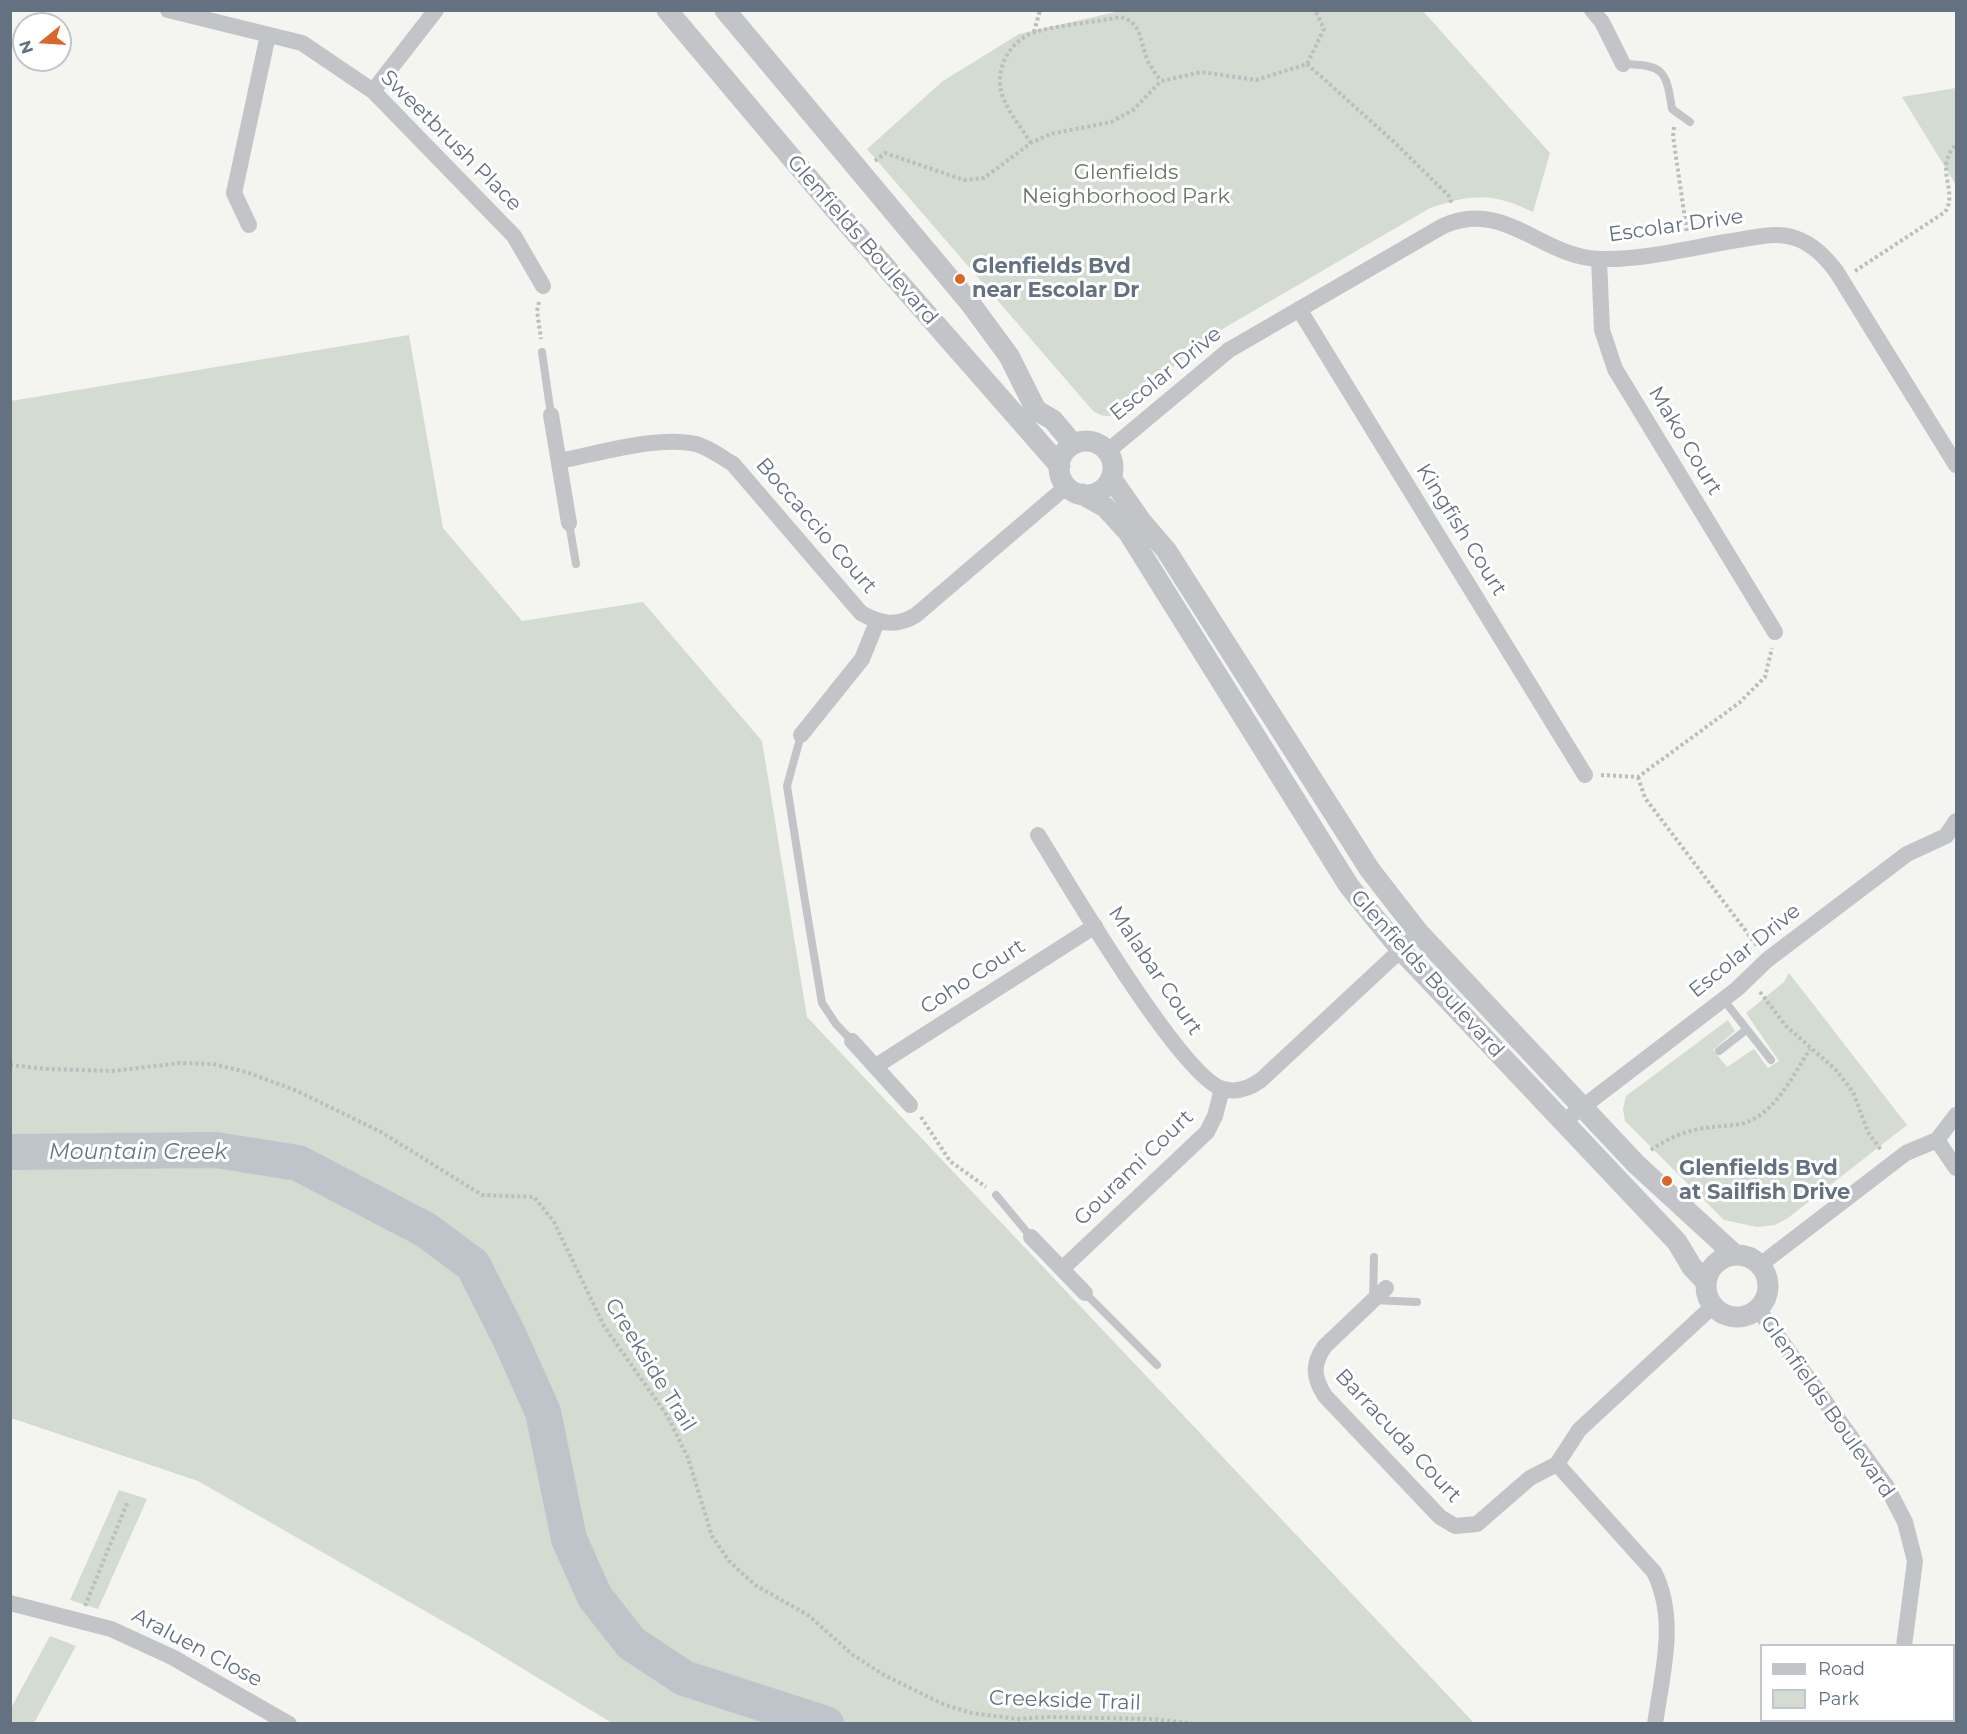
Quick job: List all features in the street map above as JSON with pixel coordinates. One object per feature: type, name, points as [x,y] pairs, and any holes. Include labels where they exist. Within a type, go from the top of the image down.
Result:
[{"type":"street","name":"Sweetbrush Place","points":[[168,10],[302,43],[373,91],[514,236],[543,286]]},
{"type":"street","points":[[373,91],[436,10]]},
{"type":"street","name":"Glenfields Boulevard","points":[[667,10],[832,206],[1060,466]]},
{"type":"street","name":"Glenfields Boulevard","points":[[725,10],[970,303],[1009,356],[1036,410],[1053,420],[1073,444]]},
{"type":"street","points":[[1592,10],[1602,22],[1623,64]]},
{"type":"street","points":[[249,225],[234,193],[268,35]]},
{"type":"street","name":"Escolar Drive","points":[[1108,452],[1214,360],[1457,219],[1494,220],[1509,224],[1559,251],[1599,259],[1629,258],[1771,235],[1787,236],[1807,243],[1817,250],[1836,272],[1956,465]]},
{"type":"street","name":"Mako Court","points":[[1599,259],[1602,330],[1615,369],[1775,632]]},
{"type":"street","name":"Kingfish Court","points":[[1299,309],[1585,775]]},
{"type":"street","points":[[551,415],[569,523]]},
{"type":"street","points":[[1086,441],[1095,442],[1108,452],[1112,460],[1111,478],[1100,491],[1074,490],[1060,466],[1062,457],[1073,444],[1086,441]]},
{"type":"street","name":"Boccaccio Court","points":[[559,461],[662,443],[695,444],[708,448],[733,464],[861,613],[877,622],[897,623],[916,615],[1074,490]]},
{"type":"street","name":"Glenfields Boulevard","points":[[1111,478],[1166,550],[1370,870],[1419,933],[1636,1164],[1734,1254]]},
{"type":"street","name":"Glenfields Boulevard","points":[[1074,490],[1105,507],[1128,532],[1349,886],[1401,950],[1677,1242],[1692,1267],[1706,1282]]},
{"type":"street","points":[[801,735],[862,659],[877,622]]},
{"type":"street","name":"Escolar Drive","points":[[1563,1122],[1723,999],[1767,960],[1907,854],[1946,836],[1956,821]]},
{"type":"street","name":"Malabar Court","points":[[1038,835],[1167,1035],[1206,1078],[1222,1089]]},
{"type":"street","name":"Coho Court","points":[[876,1066],[1095,926]]},
{"type":"street","points":[[1222,1089],[1243,1090],[1262,1080],[1419,933]]},
{"type":"street","points":[[852,1041],[910,1105]]},
{"type":"street","name":"Gourami Court","points":[[1062,1269],[1207,1132],[1215,1116],[1222,1089]]},
{"type":"street","points":[[1760,1265],[1890,1164],[1906,1153],[1937,1140],[1956,1115]]},
{"type":"street","points":[[1937,1140],[1956,1168]]},
{"type":"street","points":[[1031,1237],[1085,1293]]},
{"type":"street","points":[[1734,1254],[1750,1257],[1760,1265],[1768,1278],[1769,1289],[1766,1299],[1758,1309],[1741,1317],[1730,1317],[1713,1305],[1706,1282],[1715,1263],[1734,1254]]},
{"type":"street","name":"Barracuda Court","points":[[1386,1288],[1325,1346],[1318,1356],[1315,1375],[1325,1396],[1440,1517],[1455,1526],[1478,1524],[1530,1478],[1557,1464],[1579,1430],[1713,1305]]},
{"type":"street","name":"Glenfields Boulevard","points":[[1758,1309],[1887,1487],[1905,1522],[1915,1561],[1904,1644]]},
{"type":"street","points":[[1557,1464],[1654,1572],[1661,1586],[1668,1630],[1655,1724]]},
{"type":"street","name":"Araluen Close","points":[[10,1603],[111,1629],[172,1657],[289,1724]]},
{"type":"lane","points":[[1623,64],[1649,65],[1659,69],[1668,82],[1672,109],[1690,122]]},
{"type":"lane","points":[[542,352],[551,415]]},
{"type":"lane","points":[[569,523],[576,564]]},
{"type":"lane","points":[[801,735],[787,786],[805,902],[822,1003],[836,1024],[852,1041]]},
{"type":"lane","points":[[1723,999],[1771,1060]]},
{"type":"lane","points":[[1719,1052],[1746,1030]]},
{"type":"lane","points":[[996,1195],[1031,1237]]},
{"type":"lane","points":[[1374,1257],[1374,1300],[1417,1302]]},
{"type":"lane","points":[[1085,1293],[1157,1365]]},
{"type":"path","points":[[1034,32],[1040,10]]},
{"type":"path","points":[[860,172],[885,153],[964,180],[984,178],[1031,143],[1050,134],[1111,123],[1133,110],[1161,81],[1201,72],[1256,80],[1306,64],[1324,29],[1315,10]]},
{"type":"path","points":[[1031,143],[1003,99],[1000,80],[1001,65],[1011,49],[1034,32],[1122,17],[1130,20],[1137,28],[1150,67],[1161,81]]},
{"type":"path","points":[[1306,64],[1394,142],[1449,196],[1457,219]]},
{"type":"path","points":[[1673,136],[1687,233]]},
{"type":"path","points":[[1854,272],[1945,212],[1950,200],[1945,170],[1946,162],[1956,145]]},
{"type":"path","points":[[542,352],[537,311],[543,286]]},
{"type":"path","points":[[1585,775],[1638,777],[1739,703],[1765,677],[1775,632]]},
{"type":"path","points":[[1638,777],[1645,798],[1767,960]]},
{"type":"path","points":[[1748,978],[1786,1026],[1835,1070],[1853,1092],[1868,1132],[1890,1164]]},
{"type":"path","points":[[1636,1164],[1653,1148],[1677,1135],[1752,1120],[1773,1104],[1810,1049]]},
{"type":"path","name":"Creekside Trail","points":[[10,1065],[47,1070],[113,1071],[168,1064],[213,1064],[246,1072],[295,1090],[381,1132],[482,1195],[534,1197],[554,1222],[604,1326],[668,1417],[688,1458],[712,1536],[729,1561],[755,1584],[808,1614],[853,1655],[884,1675],[945,1705],[972,1713],[1017,1719],[1047,1716],[1153,1719],[1196,1724]]},
{"type":"path","points":[[910,1105],[925,1121],[950,1161],[996,1195]]},
{"type":"path","points":[[81,1620],[88,1593],[128,1501]]},
{"type":"green space","name":"Glenfields Neighborhood Park","points":[[1422,10],[1550,153],[1533,212],[1505,201],[1482,197],[1458,200],[1430,208],[1207,338],[1119,413],[1112,416],[1103,416],[1093,411],[867,149],[943,81],[1019,34],[1120,11]]},
{"type":"green space","points":[[1956,88],[1956,185],[1902,97]]},
{"type":"green space","points":[[409,335],[443,528],[522,621],[643,602],[762,741],[807,1017],[1474,1723],[612,1723],[474,1639],[198,1481],[11,1418],[11,401]]},
{"type":"green space","points":[[1789,973],[1907,1125],[1788,1218],[1775,1225],[1757,1227],[1724,1220],[1625,1121],[1623,1109],[1626,1096],[1728,1020],[1735,1031],[1713,1050],[1727,1067],[1754,1049],[1768,1068],[1779,1061],[1746,1013],[1784,982]]},
{"type":"green space","points":[[119,1490],[147,1499],[98,1609],[70,1600]]},
{"type":"green space","points":[[50,1636],[76,1646],[34,1723],[11,1723],[11,1708]]},
{"type":"waterway","name":"Mountain Creek","points":[[10,1152],[216,1150],[298,1163],[426,1230],[473,1265],[509,1336],[543,1412],[569,1539],[595,1597],[631,1643],[684,1678],[826,1724]]},
{"type":"place","name":"Glenfields Bvd near Escolar Dr","points":[[960,279]]},
{"type":"place","name":"Glenfields Bvd at Sailfish Drive","points":[[1667,1181]]}]
